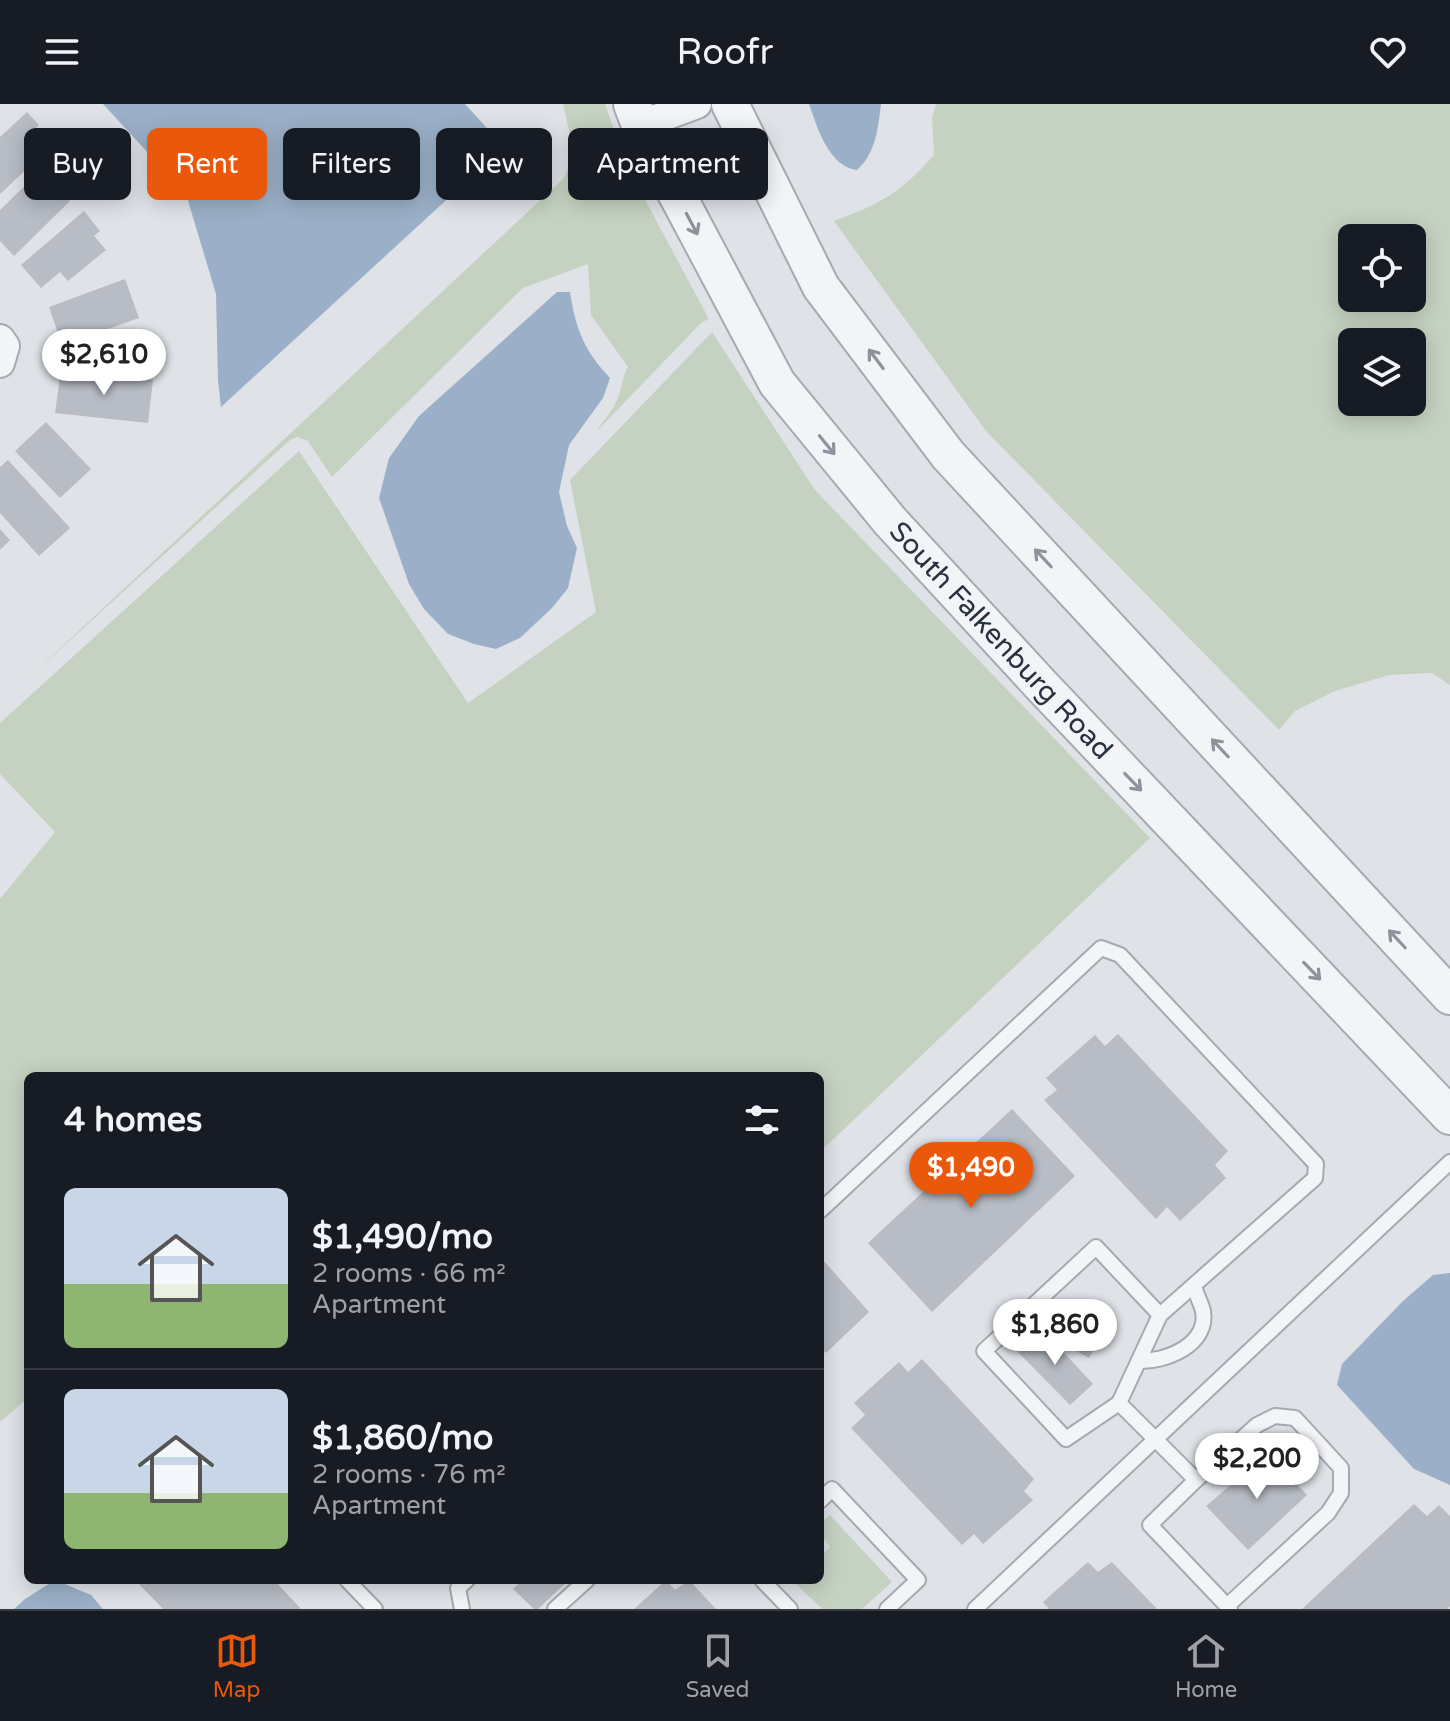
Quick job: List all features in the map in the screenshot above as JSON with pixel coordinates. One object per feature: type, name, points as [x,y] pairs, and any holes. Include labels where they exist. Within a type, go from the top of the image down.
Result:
[{"type":"street","points":[[636,115],[697,104]]},
{"type":"street","points":[[730,104],[821,287],[948,455],[1450,996]]},
{"type":"street","name":"South Falkenburg Road","points":[[636,115],[777,383],[890,521],[1041,685],[1450,1116]]},
{"type":"street","points":[[0,339],[5,346],[0,363]]},
{"type":"lane","points":[[824,1207],[1101,948],[1120,955],[1316,1164],[1315,1178],[1160,1315],[1119,1403],[1066,1439],[984,1351],[1096,1247],[1160,1315]]},
{"type":"lane","points":[[975,1609],[1450,1162]]},
{"type":"lane","points":[[1139,1361],[1154,1362],[1175,1354],[1194,1338],[1203,1320],[1203,1311],[1194,1286]]},
{"type":"lane","points":[[1119,1403],[1196,1480]]},
{"type":"lane","points":[[1275,1416],[1295,1418],[1341,1468],[1341,1493],[1328,1513],[1229,1608],[1150,1525],[1196,1480],[1257,1425],[1275,1416]]},
{"type":"lane","points":[[824,1497],[832,1489],[918,1580],[887,1609]]},
{"type":"lane","points":[[351,1584],[375,1609]]},
{"type":"lane","points":[[462,1584],[458,1588],[462,1609]]},
{"type":"lane","points":[[555,1609],[583,1584]]},
{"type":"lane","points":[[766,1584],[790,1609]]},
{"type":"green space","points":[[563,104],[605,104],[614,128],[568,128]]},
{"type":"green space","points":[[936,104],[1450,104],[1450,685],[1432,673],[1389,675],[1335,691],[1295,711],[1279,730],[986,431],[834,221],[889,196],[934,155],[932,118]]},
{"type":"green space","points":[[568,168],[568,200],[645,200],[709,319],[702,322],[596,432],[617,399],[628,367],[591,315],[588,264],[523,288],[332,477],[308,441],[297,437],[290,440],[24,682],[540,200],[552,200],[552,189],[564,178]]},
{"type":"green space","points":[[712,332],[815,490],[1150,838],[824,1148],[824,1072],[24,1072],[24,1401],[0,1422],[0,899],[55,832],[0,774],[0,723],[299,451],[468,703],[596,612],[570,480]]},
{"type":"green space","points":[[830,1515],[892,1582],[862,1609],[822,1609],[796,1584],[824,1584],[824,1552],[830,1547],[824,1539],[824,1520]]},
{"type":"water","points":[[103,104],[465,104],[487,128],[436,128],[436,200],[446,200],[221,407],[216,294],[188,200],[267,200],[267,128],[147,128],[147,152],[131,134],[131,128],[125,128]]},
{"type":"water","points":[[809,104],[881,104],[872,148],[857,170],[839,162],[832,154],[820,134]]},
{"type":"water","points":[[557,292],[570,292],[582,339],[610,378],[603,398],[569,445],[559,492],[567,526],[577,548],[568,588],[520,638],[496,649],[448,634],[424,609],[409,584],[379,498],[389,458],[419,416]]},
{"type":"water","points":[[1450,1273],[1450,1485],[1414,1469],[1337,1385],[1342,1364],[1403,1301],[1433,1275]]},
{"type":"water","points":[[49,1584],[65,1584],[91,1595],[103,1609],[14,1609]]},
{"type":"building","points":[[27,112],[39,125],[24,128],[24,172],[0,194],[0,137]]},
{"type":"building","points":[[24,187],[24,200],[70,201],[14,256],[0,241],[0,210]]},
{"type":"building","points":[[84,211],[100,231],[94,236],[106,250],[68,281],[60,272],[41,288],[21,265]]},
{"type":"building","points":[[125,279],[139,318],[62,345],[49,307]]},
{"type":"building","points":[[61,370],[153,380],[148,423],[55,413]]},
{"type":"building","points":[[46,422],[91,469],[60,498],[15,451]]},
{"type":"building","points":[[8,460],[70,528],[39,556],[0,513],[0,467]]},
{"type":"building","points":[[0,529],[10,540],[0,550]]},
{"type":"building","points":[[1118,1034],[1228,1151],[1215,1165],[1226,1178],[1180,1221],[1167,1207],[1156,1219],[1044,1100],[1057,1090],[1046,1078],[1095,1035],[1105,1046]]},
{"type":"building","points":[[1012,1109],[1075,1176],[932,1312],[868,1243]]},
{"type":"building","points":[[824,1261],[869,1312],[826,1353],[824,1351]]},
{"type":"building","points":[[1081,1321],[1104,1333],[1089,1358],[1067,1346]]},
{"type":"building","points":[[1041,1328],[1093,1384],[1070,1405],[1017,1351]]},
{"type":"building","points":[[922,1359],[1034,1479],[1024,1491],[1033,1500],[983,1544],[974,1534],[962,1545],[851,1428],[865,1415],[854,1403],[899,1362],[908,1372]]},
{"type":"building","points":[[1268,1453],[1307,1495],[1248,1550],[1206,1506]]},
{"type":"building","points":[[1414,1504],[1427,1516],[1439,1505],[1450,1516],[1450,1606],[1447,1609],[1302,1609]]},
{"type":"building","points":[[1088,1562],[1098,1572],[1112,1562],[1157,1609],[1049,1609],[1043,1602]]},
{"type":"building","points":[[139,1584],[278,1584],[301,1609],[163,1609]]},
{"type":"building","points":[[519,1584],[565,1584],[538,1609],[534,1609],[513,1589]]},
{"type":"building","points":[[662,1584],[670,1584],[675,1590],[683,1584],[693,1584],[716,1609],[634,1609]]}]
